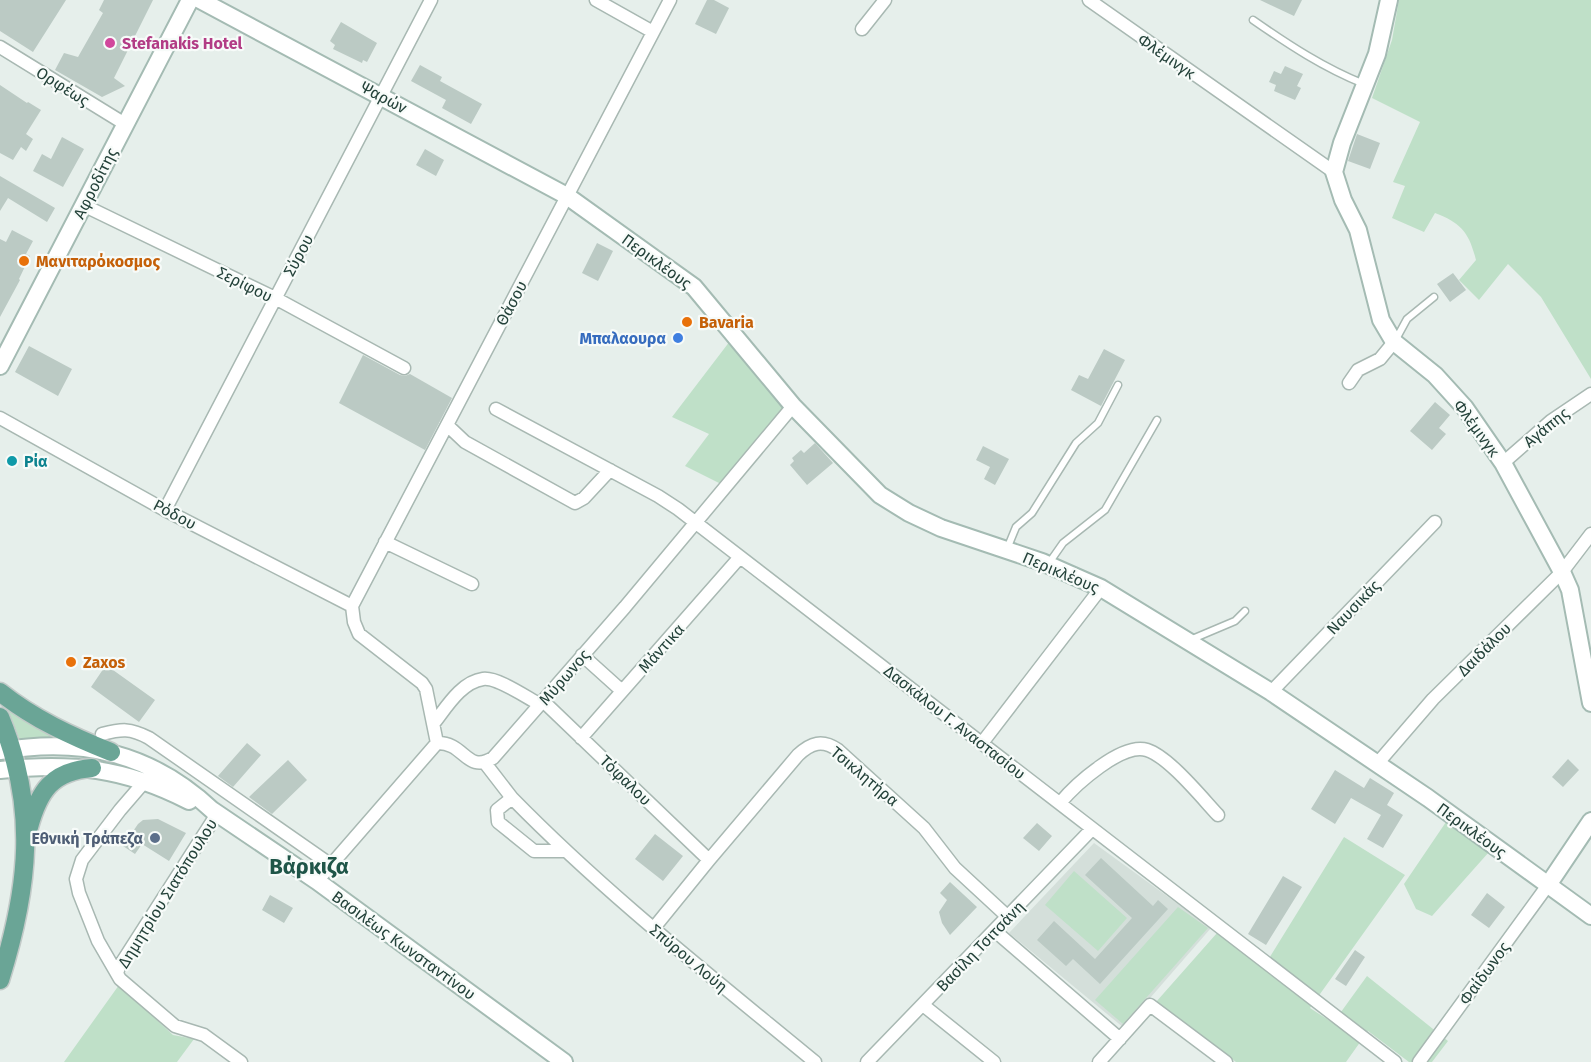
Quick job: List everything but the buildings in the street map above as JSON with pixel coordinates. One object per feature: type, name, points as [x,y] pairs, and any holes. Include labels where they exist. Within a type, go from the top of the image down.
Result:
[{"type":"main road","points":[[0,692],[36,718],[56,729],[111,752]]},
{"type":"main road","points":[[0,717],[8,769],[24,816],[26,865]]},
{"type":"main road","points":[[0,980],[15,927],[26,865],[29,828],[40,796],[55,779],[66,773],[92,768]]},
{"type":"street","name":"Αφροδίτης","points":[[0,366],[190,0]]},
{"type":"street","name":"Ψαρών","points":[[200,0],[567,196]]},
{"type":"street","name":"Σύρου","points":[[165,510],[431,0]]},
{"type":"street","points":[[596,0],[653,32]]},
{"type":"street","name":"Θάσου","points":[[352,606],[670,0]]},
{"type":"street","points":[[862,29],[885,0]]},
{"type":"street","name":"Φλέμινγκ","points":[[1089,0],[1334,172],[1343,200],[1358,230],[1381,320],[1395,342],[1435,375],[1465,408],[1503,463],[1562,572],[1570,590],[1591,703]]},
{"type":"street","points":[[1334,172],[1342,143],[1377,54],[1389,0]]},
{"type":"street","name":"Ορφέως","points":[[0,47],[125,124]]},
{"type":"street","name":"Περικλέους","points":[[567,196],[694,287],[793,406],[880,495],[909,513],[941,528],[1048,564],[1101,588],[1270,692],[1428,798],[1591,916]]},
{"type":"street","name":"Σερίφου","points":[[84,205],[275,298],[404,368]]},
{"type":"street","points":[[1350,383],[1358,370],[1380,359],[1395,342]]},
{"type":"street","name":"Αγάπης","points":[[1503,463],[1551,421],[1591,393]]},
{"type":"street","name":"Μύρωνος","points":[[485,763],[493,758],[582,655],[793,406]]},
{"type":"street","name":"Δασκάλου Γ. Αναστασίου","points":[[496,409],[658,496],[1395,1062]]},
{"type":"street","name":"Ρόδου","points":[[0,418],[165,510],[352,606]]},
{"type":"street","points":[[447,425],[465,442],[575,503],[584,498],[610,470]]},
{"type":"street","name":"Ναυσικάς","points":[[1270,692],[1435,522]]},
{"type":"street","name":"Δαιδάλου","points":[[1377,764],[1433,699],[1562,572],[1591,534]]},
{"type":"street","points":[[385,542],[472,584]]},
{"type":"street","name":"Μάντικα","points":[[581,738],[740,558]]},
{"type":"street","points":[[982,743],[1101,588]]},
{"type":"street","points":[[352,606],[354,622],[359,634],[422,683],[426,689],[437,743]]},
{"type":"street","points":[[582,655],[622,691]]},
{"type":"street","name":"Τόφαλου","points":[[434,723],[463,688],[483,679],[497,682],[541,702],[709,860]]},
{"type":"street","points":[[102,734],[122,729],[138,732],[149,738],[331,865]]},
{"type":"street","points":[[317,881],[437,743],[447,742],[474,762],[485,763]]},
{"type":"street","name":"Τσικλητήρα","points":[[653,929],[798,755],[811,745],[824,743],[838,750],[924,828],[955,868],[1008,917]]},
{"type":"street","name":"Βασιλέως Κωνσταντίνου","points":[[6,750],[60,747],[111,752],[144,764],[168,777],[199,798],[214,812],[317,881],[564,1062]]},
{"type":"street","points":[[1060,803],[1089,774],[1113,757],[1141,748],[1156,754],[1182,777],[1218,815]]},
{"type":"street","name":"Σπύρου Λούη","points":[[485,763],[512,798],[564,851],[653,929],[815,1062]]},
{"type":"street","name":"Βασιλέως Κωνσταντίνου","points":[[8,769],[92,768],[145,781],[214,812]]},
{"type":"street","points":[[145,781],[82,860],[76,879],[79,893],[99,941],[120,979],[175,1026],[204,1035],[241,1062]]},
{"type":"street","points":[[512,798],[497,810],[498,822],[534,851],[564,851]]},
{"type":"street","name":"Δημητρίου Σιατόπουλου","points":[[117,973],[118,966],[214,812]]},
{"type":"street","points":[[1548,885],[1590,827]]},
{"type":"street","name":"Βασίλη Τσιτσάνη","points":[[867,1062],[1092,829]]},
{"type":"street","name":"Φαίδωνος","points":[[1419,1062],[1548,885]]},
{"type":"street","points":[[995,931],[1120,1039]]},
{"type":"street","points":[[923,1005],[994,1062]]},
{"type":"street","points":[[1098,1062],[1150,1005],[1227,1062]]},
{"type":"lane","points":[[1253,20],[1306,56],[1366,84]]},
{"type":"lane","points":[[1395,342],[1407,319],[1434,297]]},
{"type":"lane","points":[[1006,550],[1016,527],[1032,513],[1076,443],[1098,423],[1118,385]]},
{"type":"lane","points":[[1048,564],[1063,543],[1105,510],[1157,420]]},
{"type":"lane","points":[[1187,641],[1235,621],[1245,611]]},
{"type":"shaded area","points":[[1094,843],[1211,928],[1124,1028],[1009,933]]},
{"type":"green space","points":[[1399,0],[1591,0],[1591,379],[1541,297],[1508,264],[1479,300],[1459,280],[1476,260],[1467,235],[1458,225],[1435,213],[1424,232],[1392,218],[1405,186],[1393,182],[1420,122],[1372,98],[1392,40]]},
{"type":"green space","points":[[730,341],[791,412],[725,486],[685,466],[709,434],[672,417]]},
{"type":"green space","points":[[7,707],[40,730],[62,741],[20,741]]},
{"type":"green space","points":[[1446,822],[1489,852],[1432,916],[1416,909],[1404,884]]},
{"type":"green space","points":[[1344,837],[1405,875],[1310,1008],[1333,1023],[1367,976],[1448,1041],[1432,1062],[1409,1062],[1368,1031],[1346,1062],[1236,1062],[1156,1002],[1217,933],[1263,968]]},
{"type":"green space","points":[[1074,871],[1127,918],[1098,951],[1045,905]]},
{"type":"green space","points":[[1178,907],[1208,928],[1123,1024],[1095,1000]]},
{"type":"green space","points":[[119,985],[173,1035],[194,1039],[177,1062],[64,1062]]},
{"type":"place","name":"Stefanakis Hotel","points":[[110,43]]},
{"type":"place","name":"Μανιταρόκοσμος","points":[[24,261]]},
{"type":"place","name":"Bavaria","points":[[687,322]]},
{"type":"place","name":"Μπαλαουρα","points":[[678,338]]},
{"type":"place","name":"Ρία","points":[[12,461]]},
{"type":"place","name":"Zaxos","points":[[71,662]]},
{"type":"place","name":"Εθνική Τράπεζα","points":[[155,838]]},
{"type":"district","name":"Βάρκιζα","points":[[309,866]]}]
